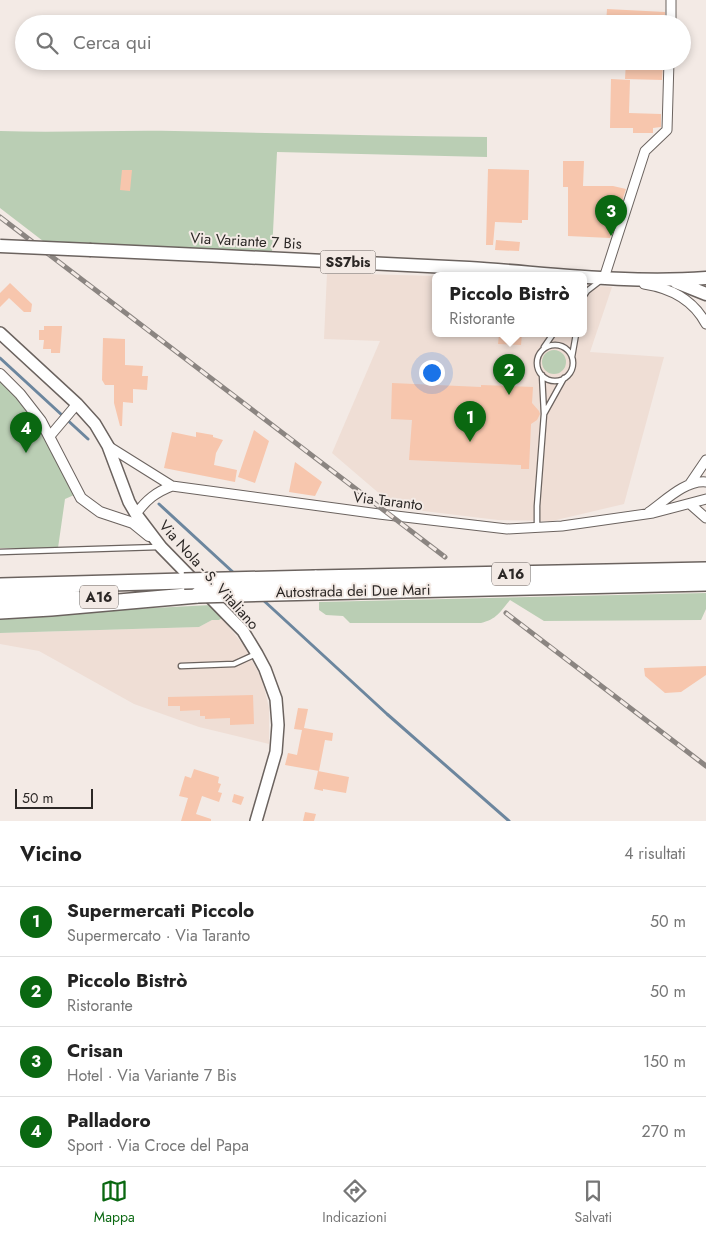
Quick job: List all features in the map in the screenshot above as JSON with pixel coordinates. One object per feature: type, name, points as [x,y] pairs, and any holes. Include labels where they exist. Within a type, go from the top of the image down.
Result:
[{"type":"highway","name":"Autostrada dei Due Mari","points":[[0,600],[198,595],[317,585],[706,570]]},
{"type":"highway","name":"Autostrada dei Due Mari","points":[[0,586],[184,581],[317,585],[706,583]]},
{"type":"highway","points":[[0,611],[198,595]]},
{"type":"main road","name":"Via Variante 7 Bis","points":[[0,246],[469,268],[518,272]]},
{"type":"main road","name":"Via Variante 7 Bis","points":[[587,277],[671,280],[706,278]]},
{"type":"main road","name":"Via Variante 7 Bis","points":[[671,280],[706,294]]},
{"type":"main road","name":"Via Nola - S. Vitaliano","points":[[0,332],[78,404],[95,424],[108,446],[129,502],[136,514],[161,547],[243,631],[265,668],[276,699],[278,725],[276,752],[256,821]]},
{"type":"street","points":[[670,15],[671,0]]},
{"type":"street","points":[[604,278],[645,151],[667,130],[669,70]]},
{"type":"street","points":[[624,278],[654,286],[680,296],[698,310],[706,324]]},
{"type":"street","points":[[0,374],[20,394],[42,421],[81,498],[100,512],[118,517],[138,527],[161,547]]},
{"type":"street","points":[[50,436],[78,404]]},
{"type":"street","points":[[108,446],[172,486]]},
{"type":"street","name":"Via Taranto","points":[[689,486],[706,460]]},
{"type":"street","name":"Via Taranto","points":[[647,514],[689,486],[706,482]]},
{"type":"street","points":[[118,517],[136,514],[150,497],[172,486]]},
{"type":"street","name":"Via Taranto","points":[[172,486],[370,513],[507,529],[562,526],[647,514],[706,500]]},
{"type":"street","points":[[690,504],[706,518]]},
{"type":"lane","points":[[587,291],[604,278]]},
{"type":"lane","points":[[537,528],[544,414],[542,375],[536,364],[540,352],[551,337]]},
{"type":"lane","points":[[544,414],[571,369],[576,337]]},
{"type":"lane","points":[[544,348],[556,344],[562,346],[570,353],[572,358]]},
{"type":"lane","points":[[542,375],[553,380],[564,378]]},
{"type":"lane","points":[[0,552],[161,547]]},
{"type":"lane","points":[[181,666],[234,664],[257,654]]},
{"type":"shaded area","points":[[327,273],[432,276],[432,337],[587,337],[587,285],[612,287],[590,352],[664,357],[624,504],[552,521],[498,520],[407,509],[381,495],[332,453],[380,341],[324,339]]},
{"type":"shaded area","points":[[222,618],[244,646],[262,679],[269,708],[269,744],[199,727],[134,704],[39,651],[0,644],[0,633],[199,627],[212,620]]},
{"type":"green space","points":[[0,131],[174,131],[487,137],[487,157],[277,152],[272,252],[43,241],[0,208]]},
{"type":"green space","points":[[554,350],[562,354],[566,362],[562,370],[554,374],[546,370],[542,362],[546,354]]},
{"type":"green space","points":[[0,380],[26,406],[42,432],[74,495],[65,499],[58,548],[0,548]]},
{"type":"green space","points":[[706,593],[706,609],[701,620],[544,621],[510,600],[495,617],[481,623],[350,623],[343,616],[326,615],[319,610],[319,602]]},
{"type":"green space","points":[[211,605],[222,618],[212,620],[199,627],[0,633],[0,616]]},
{"type":"building","points":[[607,9],[665,12],[665,15],[607,15]]},
{"type":"building","points":[[626,70],[663,70],[662,80],[625,79]]},
{"type":"building","points":[[611,79],[630,80],[629,113],[661,114],[661,127],[653,128],[653,133],[633,133],[633,128],[610,128]]},
{"type":"building","points":[[563,161],[584,161],[583,186],[613,186],[626,189],[610,238],[568,236],[568,187],[563,187]]},
{"type":"building","points":[[488,169],[529,170],[528,220],[522,220],[522,223],[495,222],[493,245],[486,245]]},
{"type":"building","points":[[122,170],[132,170],[130,191],[120,190]]},
{"type":"building","points":[[496,240],[520,242],[519,251],[495,250]]},
{"type":"building","points":[[10,283],[32,304],[31,312],[24,312],[9,298],[0,307],[0,293]]},
{"type":"building","points":[[44,326],[62,326],[60,353],[51,353],[51,349],[43,349],[44,340],[39,340],[39,330],[44,330]]},
{"type":"building","points":[[499,337],[522,337],[521,345],[498,344]]},
{"type":"building","points":[[103,338],[125,339],[125,365],[143,366],[142,376],[148,376],[147,390],[133,389],[133,403],[123,402],[122,426],[120,426],[114,403],[114,385],[105,385],[102,380]]},
{"type":"building","points":[[392,383],[533,387],[532,403],[540,414],[537,420],[531,424],[529,469],[521,469],[521,465],[409,460],[412,420],[391,419]]},
{"type":"building","points":[[254,430],[269,441],[255,483],[238,477]]},
{"type":"building","points":[[172,432],[196,437],[196,432],[213,435],[213,437],[223,440],[216,453],[214,465],[237,470],[235,482],[164,468]]},
{"type":"building","points":[[295,462],[322,482],[315,496],[289,492]]},
{"type":"building","points":[[706,666],[706,675],[681,692],[665,693],[645,676],[644,668]]},
{"type":"building","points":[[253,695],[254,724],[230,725],[230,718],[205,719],[205,716],[200,716],[200,710],[180,711],[180,706],[168,706],[168,697]]},
{"type":"building","points":[[298,708],[308,709],[304,728],[333,733],[332,741],[325,740],[319,771],[285,765],[288,753],[297,755],[302,730],[294,729]]},
{"type":"building","points":[[194,769],[219,777],[218,783],[221,784],[218,792],[222,793],[219,802],[202,796],[196,814],[211,819],[211,821],[181,821],[188,798],[179,796],[185,776],[191,778]]},
{"type":"building","points":[[318,771],[349,777],[346,793],[314,789]]},
{"type":"building","points":[[234,794],[244,797],[241,805],[232,802]]},
{"type":"building","points":[[305,812],[316,814],[314,821],[303,821]]},
{"type":"waterway","points":[[0,358],[88,439]]},
{"type":"waterway","points":[[159,504],[235,574]]},
{"type":"waterway","points":[[262,599],[387,714],[509,821]]},
{"type":"railway","points":[[0,217],[445,557]]},
{"type":"railway","points":[[506,613],[706,766]]},
{"type":"place","name":"Crisan","points":[[611,236]]},
{"type":"place","name":"Piccolo Bistrò","points":[[509,395]]},
{"type":"place","name":"Supermercati Piccolo","points":[[470,442]]},
{"type":"place","name":"Palladoro","points":[[26,453]]}]
